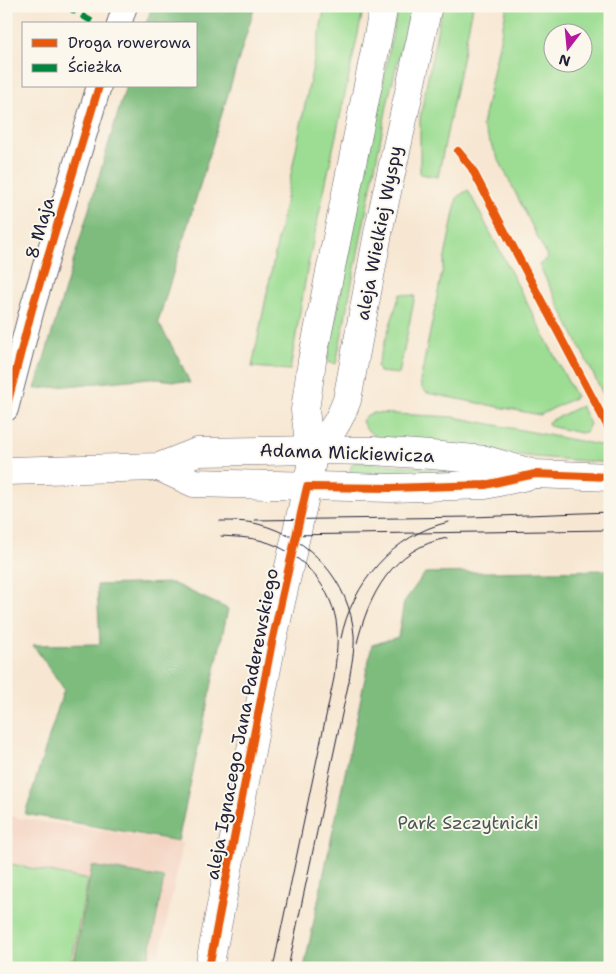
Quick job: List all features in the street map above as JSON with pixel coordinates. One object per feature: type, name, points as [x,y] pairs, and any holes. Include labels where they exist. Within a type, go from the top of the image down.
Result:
[{"type":"main road","points":[[307,486],[314,450],[308,434],[306,410],[311,369],[342,207],[384,6]]},
{"type":"main road","name":"aleja Wielkiej Wyspy","points":[[314,450],[330,435],[341,416],[346,400],[379,228],[428,6]]},
{"type":"main road","name":"Adama Mickiewicza","points":[[6,471],[159,467],[197,452],[314,450],[373,451],[486,460],[535,474],[610,477]]},
{"type":"main road","name":"Adama Mickiewicza","points":[[159,467],[194,483],[391,488],[485,485],[535,474]]},
{"type":"main road","name":"aleja Ignacego Jana Paderewskiego","points":[[209,968],[272,642],[307,486]]},
{"type":"street","points":[[120,22],[125,6]]},
{"type":"street","name":"8 Maja","points":[[6,409],[34,301],[98,88]]},
{"type":"shaded area","points":[[6,814],[18,818],[183,843],[157,968],[6,968]]},
{"type":"green space","points":[[152,6],[255,6],[158,322],[190,383],[150,378],[35,389],[125,88],[198,88],[198,22],[147,22]]},
{"type":"green space","points":[[325,6],[364,6],[308,265],[290,370],[252,367]]},
{"type":"green space","points":[[398,6],[414,6],[389,96],[336,364],[327,362]]},
{"type":"green space","points":[[442,6],[473,6],[438,177],[420,174],[420,118]]},
{"type":"green space","points":[[507,6],[610,6],[610,408],[539,265],[548,258],[482,126]]},
{"type":"green space","points":[[468,190],[576,397],[540,415],[427,393],[422,388],[420,382],[457,197]]},
{"type":"green space","points":[[400,294],[415,296],[399,374],[379,372],[377,366]]},
{"type":"green space","points":[[581,406],[590,424],[586,432],[580,433],[549,426],[548,422]]},
{"type":"green space","points":[[374,413],[454,417],[610,447],[610,463],[535,457],[377,438],[366,429],[362,421],[367,415]]},
{"type":"green space","points":[[355,462],[486,472],[352,476],[349,474],[352,464]]},
{"type":"green space","name":"Park Szczytnicki","points":[[610,570],[610,968],[304,968],[372,645],[398,637],[404,602],[425,573]]},
{"type":"green space","points":[[172,583],[228,609],[178,841],[25,814],[64,689],[33,645],[100,644],[97,585]]},
{"type":"green space","points":[[6,863],[88,880],[70,968],[6,968]]},
{"type":"green space","points":[[92,866],[164,878],[147,968],[73,968]]},
{"type":"tram line","points":[[255,520],[472,517],[610,512]]},
{"type":"tram line","points":[[220,521],[258,524],[277,530],[294,539],[310,551],[324,564],[336,580],[345,597],[354,635],[349,681],[288,968]]},
{"type":"tram line","points":[[341,638],[355,599],[365,581],[378,564],[410,538],[429,528],[449,522]]},
{"type":"tram line","points":[[288,535],[610,530]]},
{"type":"tram line","points":[[221,536],[263,541],[289,552],[310,570],[327,593],[337,627],[334,678],[273,968]]},
{"type":"tram line","points":[[357,643],[369,607],[386,576],[412,552],[428,543],[447,538]]},
{"type":"marked path","points":[[66,6],[93,22]]},
{"type":"cycle path","points":[[6,409],[32,309],[98,88]]},
{"type":"cycle path","points":[[458,151],[471,167],[610,431]]},
{"type":"cycle path","points":[[209,968],[272,642],[307,487],[391,488],[485,485],[535,474],[610,477]]}]
